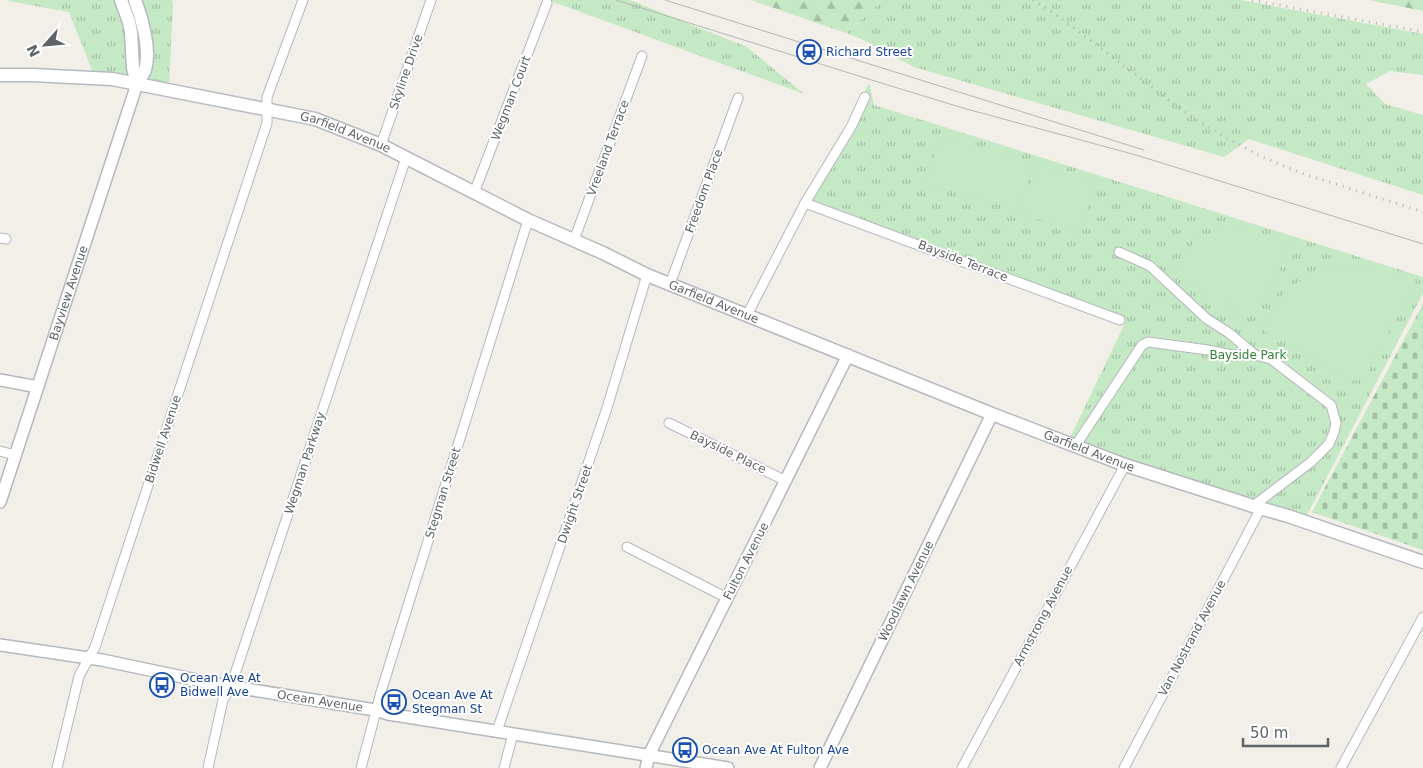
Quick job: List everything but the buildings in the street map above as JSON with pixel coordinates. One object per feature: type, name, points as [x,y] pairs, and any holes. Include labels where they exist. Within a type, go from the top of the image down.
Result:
[{"type":"main road","name":"Bayview Avenue","points":[[121,0],[132,32],[137,84]]},
{"type":"main road","name":"Bayview Avenue","points":[[135,0],[144,30],[146,52],[144,71],[137,84]]},
{"type":"main road","name":"Garfield Avenue","points":[[0,75],[102,79],[137,84],[315,119],[381,145],[528,220],[647,275],[992,414],[1125,465],[1288,516],[1423,562]]},
{"type":"street","name":"Bidwell Avenue","points":[[56,768],[79,676],[95,646],[267,123],[267,97],[303,0]]},
{"type":"street","name":"Skyline Drive","points":[[381,145],[431,0]]},
{"type":"street","name":"Wegman Court","points":[[474,193],[547,3]]},
{"type":"street","name":"Vreeland Terrace","points":[[574,240],[642,56]]},
{"type":"street","name":"Bayview Avenue","points":[[0,502],[137,84]]},
{"type":"street","points":[[747,315],[805,203],[851,127],[865,97]]},
{"type":"street","name":"Freedom Place","points":[[670,284],[738,98]]},
{"type":"street","name":"Wegman Parkway","points":[[208,768],[223,700],[231,686],[406,158]]},
{"type":"street","name":"Bayside Terrace","points":[[805,203],[1120,320]]},
{"type":"street","name":"Stegman Street","points":[[361,768],[376,710],[528,220]]},
{"type":"street","points":[[1119,252],[1150,266],[1207,319],[1229,333],[1255,355]]},
{"type":"street","name":"Dwight Street","points":[[497,731],[606,411],[647,275]]},
{"type":"street","points":[[1076,445],[1142,345],[1148,342],[1232,355],[1255,355],[1271,359],[1331,405],[1336,423],[1329,444],[1311,462],[1257,507]]},
{"type":"street","name":"Fulton Avenue","points":[[646,768],[649,755],[848,355]]},
{"type":"street","points":[[0,380],[38,387]]},
{"type":"street","name":"Woodlawn Avenue","points":[[820,768],[992,414]]},
{"type":"street","name":"Bayside Place","points":[[669,423],[786,481]]},
{"type":"street","points":[[0,451],[16,455]]},
{"type":"street","name":"Armstrong Avenue","points":[[962,768],[1125,465]]},
{"type":"street","name":"Van Nostrand Avenue","points":[[1124,768],[1257,507]]},
{"type":"street","points":[[627,547],[727,598]]},
{"type":"street","points":[[1341,768],[1423,617]]},
{"type":"street","name":"Ocean Avenue","points":[[0,645],[89,658],[216,684],[376,710],[388,714],[728,768]]},
{"type":"street","points":[[504,768],[513,734]]},
{"type":"green space","points":[[9,0],[172,0],[169,87],[94,75],[69,12]]},
{"type":"green space","points":[[548,0],[630,0],[747,47],[804,94]]},
{"type":"green space","points":[[751,0],[883,0],[846,33]]},
{"type":"green space","points":[[883,0],[1241,0],[1423,34],[1423,75],[1390,71],[1366,84],[1385,104],[1423,115],[1423,195],[1249,139],[1224,157],[914,67],[846,33]]},
{"type":"green space","points":[[1369,0],[1423,0],[1423,11]]},
{"type":"green space","name":"Bayside Park","points":[[869,83],[874,105],[1423,277],[1423,293],[1306,517],[1068,442],[1126,321],[807,200]]},
{"type":"green space","points":[[940,136],[1034,161],[1020,206],[1028,190],[1037,163],[1096,181],[1081,233],[1021,214],[1018,210],[926,183]]},
{"type":"green space","points":[[1228,225],[1293,244],[1258,313],[1246,317],[1174,274],[1195,240]]},
{"type":"green space","points":[[1360,263],[1416,281],[1365,378],[1353,381],[1262,330],[1274,303],[1290,287],[1312,274],[1330,267]]},
{"type":"green space","points":[[1423,304],[1423,550],[1312,512]]},
{"type":"tram line","points":[[616,0],[963,108],[1136,155],[1423,244]]},
{"type":"tram line","points":[[665,0],[1144,150]]},
{"type":"railway","points":[[1033,0],[1054,13],[1189,115],[1225,137],[1260,156],[1301,173],[1423,212]]},
{"type":"railway","points":[[1252,0],[1423,32]]},
{"type":"place","name":"Richard Street","points":[[809,52]]},
{"type":"place","name":"Ocean Ave At Bidwell Ave","points":[[162,685]]},
{"type":"place","name":"Ocean Ave At Stegman St","points":[[394,702]]},
{"type":"place","name":"Ocean Ave At Fulton Ave","points":[[685,750]]}]
